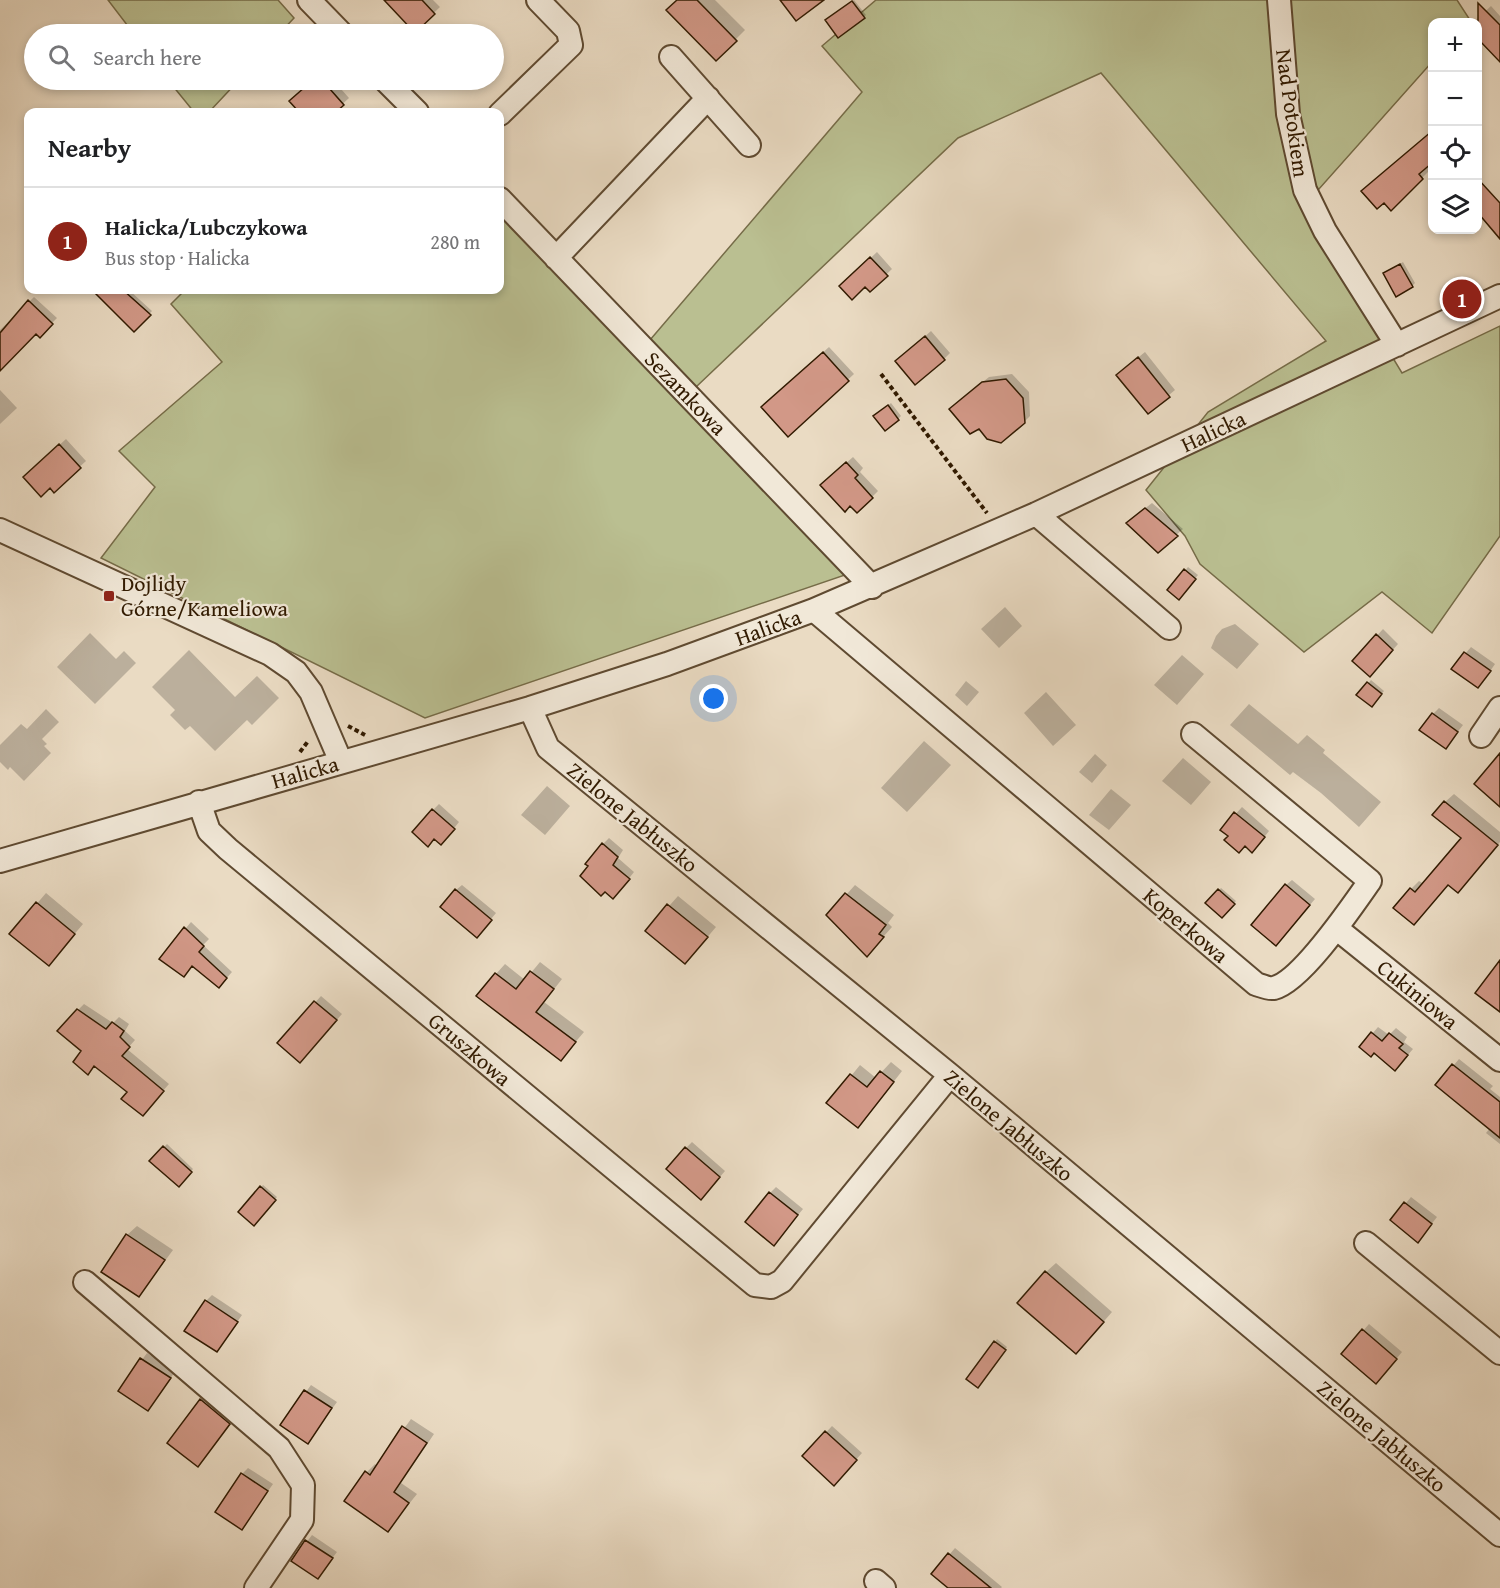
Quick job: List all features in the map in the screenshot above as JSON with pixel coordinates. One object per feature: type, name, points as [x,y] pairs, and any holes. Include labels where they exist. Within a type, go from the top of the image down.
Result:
[{"type":"street","points":[[309,0],[332,24]]},
{"type":"street","points":[[504,110],[571,45],[568,31],[538,0]]},
{"type":"street","name":"Nad Potokiem","points":[[1279,0],[1288,114],[1305,190],[1325,231],[1397,345]]},
{"type":"street","points":[[671,57],[749,144]]},
{"type":"street","points":[[395,90],[413,108]]},
{"type":"street","points":[[556,258],[708,98]]},
{"type":"street","name":"Sezamkowa","points":[[504,203],[872,586]]},
{"type":"street","name":"Halicka","points":[[0,861],[530,708],[667,664],[814,610],[1000,531],[1500,296]]},
{"type":"street","points":[[1036,514],[1169,628]]},
{"type":"street","points":[[0,530],[270,654],[296,672],[311,692],[341,762]]},
{"type":"street","name":"Koperkowa","points":[[814,610],[1256,984],[1272,989],[1290,981],[1336,928],[1370,881],[1193,734]]},
{"type":"street","name":"Zielone Jabłuszko","points":[[530,708],[548,748],[950,1075],[1500,1535]]},
{"type":"street","points":[[1481,736],[1500,708]]},
{"type":"street","name":"Gruszkowa","points":[[200,802],[203,818],[209,831],[228,849],[755,1285],[771,1287],[782,1281],[950,1075]]},
{"type":"street","name":"Cukiniowa","points":[[1336,928],[1500,1060]]},
{"type":"street","points":[[1366,1243],[1500,1353]]},
{"type":"street","points":[[86,1282],[279,1448],[303,1485],[302,1520],[256,1588]]},
{"type":"path","points":[[881,374],[1000,531]]},
{"type":"path","points":[[294,758],[309,743],[310,736]]},
{"type":"green space","points":[[108,0],[278,0],[294,18],[288,24],[126,24]]},
{"type":"green space","points":[[876,0],[1457,0],[1469,18],[1428,18],[1428,66],[1302,208],[1402,373],[1500,326],[1500,536],[1432,633],[1382,592],[1304,652],[1200,564],[1185,536],[1146,490],[1208,412],[1326,341],[1101,73],[958,138],[696,387],[650,340],[862,92],[822,46]]},
{"type":"green space","points":[[176,90],[230,90],[213,108],[191,108]]},
{"type":"green space","points":[[504,218],[845,575],[425,718],[101,558],[155,487],[119,451],[222,362],[171,304],[181,294],[504,294]]},
{"type":"building","points":[[384,0],[422,0],[435,14],[424,24],[407,24]]},
{"type":"building","points":[[677,0],[697,0],[737,41],[716,61],[666,10]]},
{"type":"building","points":[[780,0],[824,0],[796,21]]},
{"type":"building","points":[[852,1],[865,18],[838,38],[825,20]]},
{"type":"building","points":[[1478,3],[1500,25],[1500,62],[1482,43],[1482,18],[1478,18]]},
{"type":"building","points":[[302,90],[331,90],[344,105],[341,108],[295,108],[289,101]]},
{"type":"building","points":[[1428,134],[1428,166],[1419,174],[1423,179],[1391,211],[1384,203],[1377,209],[1361,191]]},
{"type":"building","points":[[1482,183],[1500,203],[1500,239],[1482,218]]},
{"type":"building","points":[[870,257],[888,276],[870,292],[865,287],[852,300],[839,286]]},
{"type":"building","points":[[1400,264],[1413,287],[1396,297],[1383,273]]},
{"type":"building","points":[[96,294],[127,294],[151,315],[134,332]]},
{"type":"building","points":[[28,300],[53,324],[40,338],[36,334],[0,371],[0,333]]},
{"type":"building","points":[[925,336],[945,360],[915,385],[895,361]]},
{"type":"building","points":[[823,352],[849,381],[788,437],[761,407]]},
{"type":"building","points":[[1138,357],[1170,397],[1148,414],[1116,375]]},
{"type":"building","points":[[1006,379],[1023,398],[1025,423],[1001,443],[987,439],[979,429],[970,434],[949,409],[982,382]]},
{"type":"building","points":[[888,405],[899,420],[885,431],[873,416]]},
{"type":"building","points":[[59,444],[81,468],[54,493],[50,488],[41,497],[23,477]]},
{"type":"building","points":[[846,462],[858,475],[855,478],[873,498],[857,513],[850,506],[845,512],[820,485]]},
{"type":"building","points":[[1145,508],[1178,536],[1158,553],[1126,523]]},
{"type":"building","points":[[1184,569],[1196,579],[1179,600],[1167,590]]},
{"type":"building","points":[[1376,634],[1393,650],[1370,677],[1352,661]]},
{"type":"building","points":[[1464,652],[1491,671],[1478,688],[1451,669]]},
{"type":"building","points":[[1367,682],[1382,694],[1372,707],[1356,695]]},
{"type":"building","points":[[1432,713],[1458,732],[1446,749],[1419,730]]},
{"type":"building","points":[[1500,753],[1500,807],[1474,784]]},
{"type":"building","points":[[1444,801],[1498,845],[1458,893],[1448,885],[1414,925],[1393,908],[1410,888],[1415,892],[1461,838],[1432,815]]},
{"type":"building","points":[[432,809],[455,829],[441,845],[434,839],[428,847],[412,832]]},
{"type":"building","points":[[1234,812],[1265,837],[1252,853],[1245,846],[1239,853],[1224,840],[1228,836],[1220,830]]},
{"type":"building","points":[[602,843],[618,857],[613,865],[630,879],[613,899],[605,892],[601,896],[580,876],[588,866],[585,864]]},
{"type":"building","points":[[1285,884],[1310,905],[1276,946],[1251,925]]},
{"type":"building","points":[[455,889],[492,920],[477,938],[440,907]]},
{"type":"building","points":[[1218,889],[1235,904],[1222,918],[1205,903]]},
{"type":"building","points":[[845,893],[886,925],[879,934],[884,937],[867,957],[826,915]]},
{"type":"building","points":[[36,902],[75,934],[49,966],[9,934]]},
{"type":"building","points":[[667,904],[708,937],[685,964],[645,931]]},
{"type":"building","points":[[184,927],[204,946],[199,952],[227,978],[219,988],[192,966],[184,977],[159,959]]},
{"type":"building","points":[[1500,960],[1500,1012],[1475,993]]},
{"type":"building","points":[[530,971],[554,989],[536,1012],[576,1042],[561,1061],[476,996],[495,973],[516,989]]},
{"type":"building","points":[[314,1001],[337,1020],[300,1063],[277,1043]]},
{"type":"building","points":[[77,1009],[106,1029],[112,1022],[124,1031],[120,1037],[130,1047],[122,1056],[164,1091],[143,1116],[121,1099],[127,1092],[94,1066],[88,1075],[73,1062],[81,1051],[57,1031]]},
{"type":"building","points":[[1371,1032],[1382,1041],[1389,1033],[1403,1044],[1399,1048],[1408,1055],[1395,1071],[1374,1053],[1371,1057],[1359,1047]]},
{"type":"building","points":[[1452,1064],[1500,1102],[1500,1138],[1435,1085]]},
{"type":"building","points":[[880,1071],[894,1082],[858,1128],[826,1103],[850,1074],[867,1087]]},
{"type":"building","points":[[163,1146],[192,1172],[179,1187],[149,1161]]},
{"type":"building","points":[[685,1147],[720,1177],[701,1200],[666,1169]]},
{"type":"building","points":[[260,1186],[276,1200],[254,1226],[238,1212]]},
{"type":"building","points":[[769,1192],[798,1215],[774,1246],[745,1222]]},
{"type":"building","points":[[1404,1202],[1432,1224],[1418,1243],[1390,1220]]},
{"type":"building","points":[[126,1234],[165,1260],[139,1297],[101,1272]]},
{"type":"building","points":[[1045,1271],[1104,1322],[1076,1354],[1017,1303]]},
{"type":"building","points":[[205,1300],[238,1322],[217,1352],[184,1331]]},
{"type":"building","points":[[1362,1329],[1397,1359],[1376,1384],[1341,1354]]},
{"type":"building","points":[[994,1341],[1006,1350],[978,1388],[966,1379]]},
{"type":"building","points":[[140,1358],[171,1378],[148,1411],[118,1391]]},
{"type":"building","points":[[304,1390],[332,1408],[308,1444],[280,1425]]},
{"type":"building","points":[[200,1399],[230,1424],[198,1467],[167,1443]]},
{"type":"building","points":[[402,1426],[427,1443],[394,1492],[409,1503],[388,1532],[344,1501],[365,1471],[370,1475]]},
{"type":"building","points":[[825,1431],[857,1460],[834,1486],[802,1456]]},
{"type":"building","points":[[241,1473],[268,1491],[242,1530],[215,1512]]},
{"type":"building","points":[[305,1540],[333,1558],[318,1579],[291,1561]]},
{"type":"building","points":[[948,1553],[991,1588],[948,1588],[931,1574]]},
{"type":"place","name":"Halicka/Lubczykowa","points":[[1462,299]]},
{"type":"place","name":"Dojlidy Górne/Kameliowa","points":[[109,596]]}]
